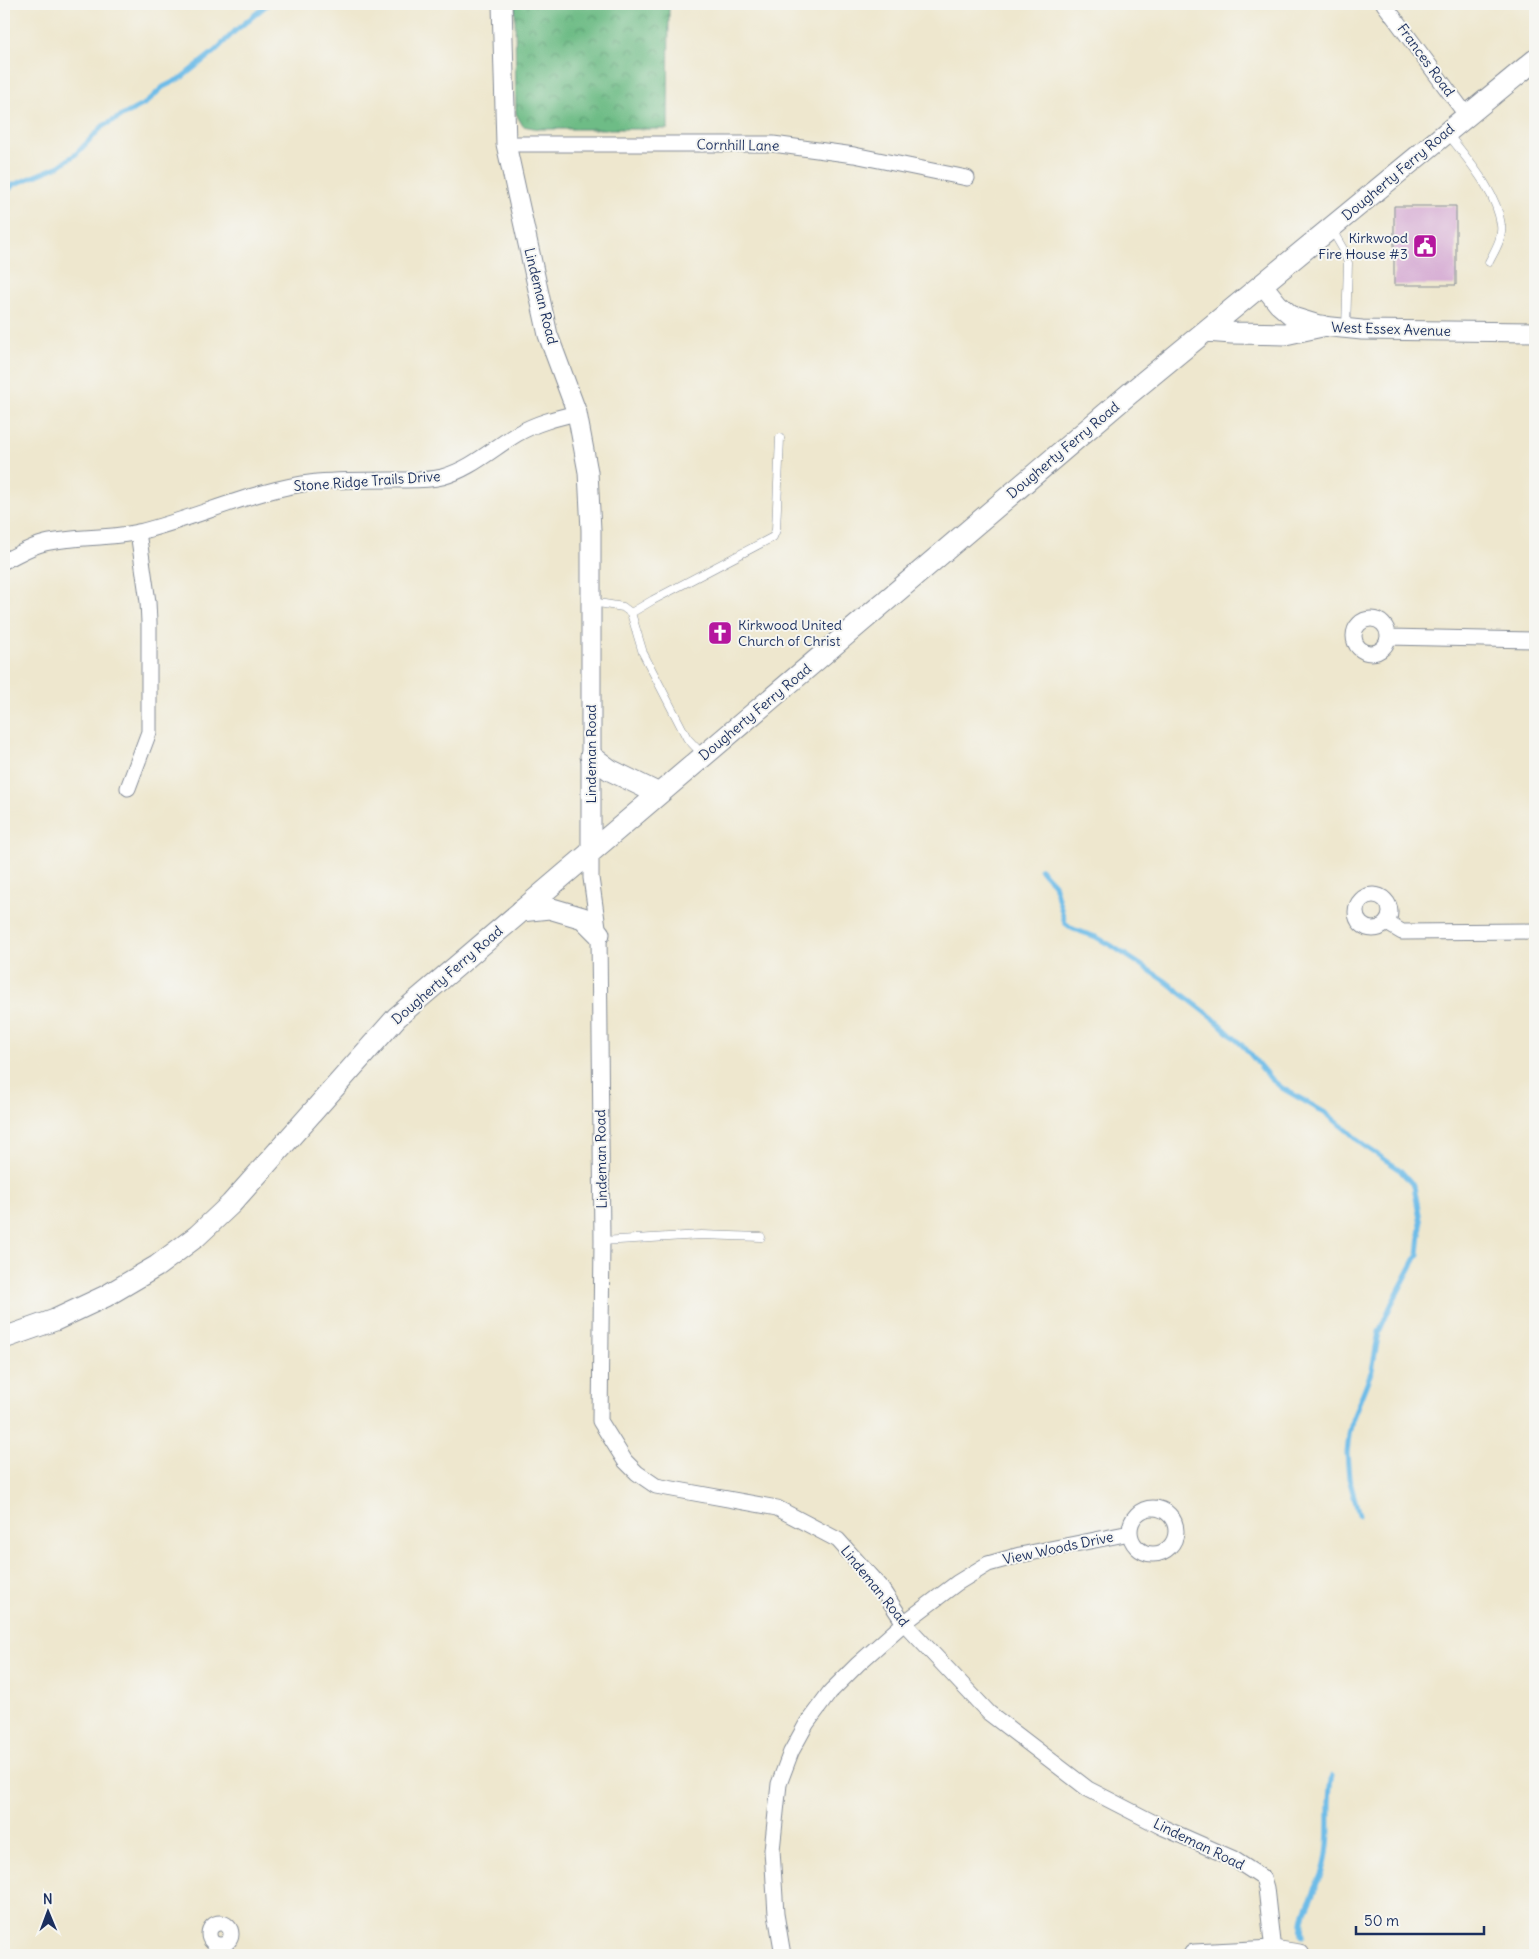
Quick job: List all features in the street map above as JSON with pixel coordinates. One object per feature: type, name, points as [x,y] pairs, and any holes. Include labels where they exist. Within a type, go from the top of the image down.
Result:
[{"type":"main road","name":"Dougherty Ferry Road","points":[[4,1338],[55,1320],[106,1296],[157,1266],[197,1236],[231,1204],[397,1017],[1129,394],[1535,60]]},
{"type":"main road","points":[[1206,330],[1232,333],[1285,334],[1322,326]]},
{"type":"main road","points":[[591,756],[610,770],[659,794]]},
{"type":"main road","points":[[522,911],[549,908],[583,918],[599,934]]},
{"type":"main road","points":[[1194,1955],[1273,1951],[1299,1955]]},
{"type":"street","name":"Lindeman Road","points":[[502,4],[506,144],[548,335],[577,413],[588,472],[591,530],[591,878],[599,934],[602,1241],[600,1421],[625,1461],[637,1473],[656,1486],[777,1508],[838,1540],[881,1588],[904,1623],[989,1713],[1088,1789],[1164,1828],[1232,1858],[1263,1878],[1266,1888],[1273,1951]]},
{"type":"street","name":"Frances Road","points":[[1384,4],[1467,116]]},
{"type":"street","name":"Cornhill Lane","points":[[506,144],[774,144],[854,156],[967,178]]},
{"type":"street","name":"West Essex Avenue","points":[[1262,284],[1278,304],[1293,317],[1322,326],[1362,330],[1535,332]]},
{"type":"street","name":"Stone Ridge Trails Drive","points":[[4,561],[43,544],[67,539],[138,532],[178,521],[237,499],[276,488],[342,480],[418,480],[441,477],[463,469],[517,434],[545,421],[577,413]]},
{"type":"street","points":[[128,788],[149,732],[148,609],[138,532]]},
{"type":"street","points":[[1388,637],[1535,640]]},
{"type":"street","points":[[1386,923],[1402,932],[1535,931]]},
{"type":"street","name":"View Woods Drive","points":[[783,1955],[776,1914],[772,1850],[779,1784],[791,1752],[807,1723],[830,1692],[904,1623],[957,1583],[988,1564],[1020,1555],[1130,1533]]},
{"type":"lane","points":[[1446,132],[1480,176],[1496,209],[1501,225],[1500,235],[1498,246],[1490,262]]},
{"type":"lane","points":[[1331,228],[1343,249],[1348,263],[1346,329]]},
{"type":"lane","points":[[632,614],[653,600],[773,537],[776,530],[780,438]]},
{"type":"lane","points":[[591,602],[623,607],[632,614],[643,653],[687,738],[703,756]]},
{"type":"lane","points":[[602,1241],[701,1235],[761,1237]]},
{"type":"green space","points":[[515,4],[669,4],[668,129],[539,129],[523,126],[516,114]]},
{"type":"building","name":"Kirkwood Fire House #3","points":[[1394,206],[1456,206],[1456,285],[1394,285]]},
{"type":"waterway","points":[[4,195],[13,185],[59,166],[76,154],[103,126],[146,103],[163,87],[181,78],[268,4]]},
{"type":"waterway","points":[[1040,869],[1054,884],[1065,923],[1073,929],[1096,937],[1112,946],[1164,980],[1213,1018],[1245,1048],[1270,1078],[1282,1088],[1327,1114],[1363,1145],[1399,1169],[1414,1186],[1421,1225],[1418,1254],[1379,1332],[1372,1370],[1352,1420],[1349,1435],[1347,1453],[1349,1478],[1359,1515]]},
{"type":"waterway","points":[[1303,1936],[1304,1917],[1322,1873],[1327,1853],[1329,1797],[1332,1776]]},
{"type":"place","name":"Kirkwood Fire House #3","points":[[1425,246]]},
{"type":"place","name":"Kirkwood United Church of Christ","points":[[720,633]]}]
